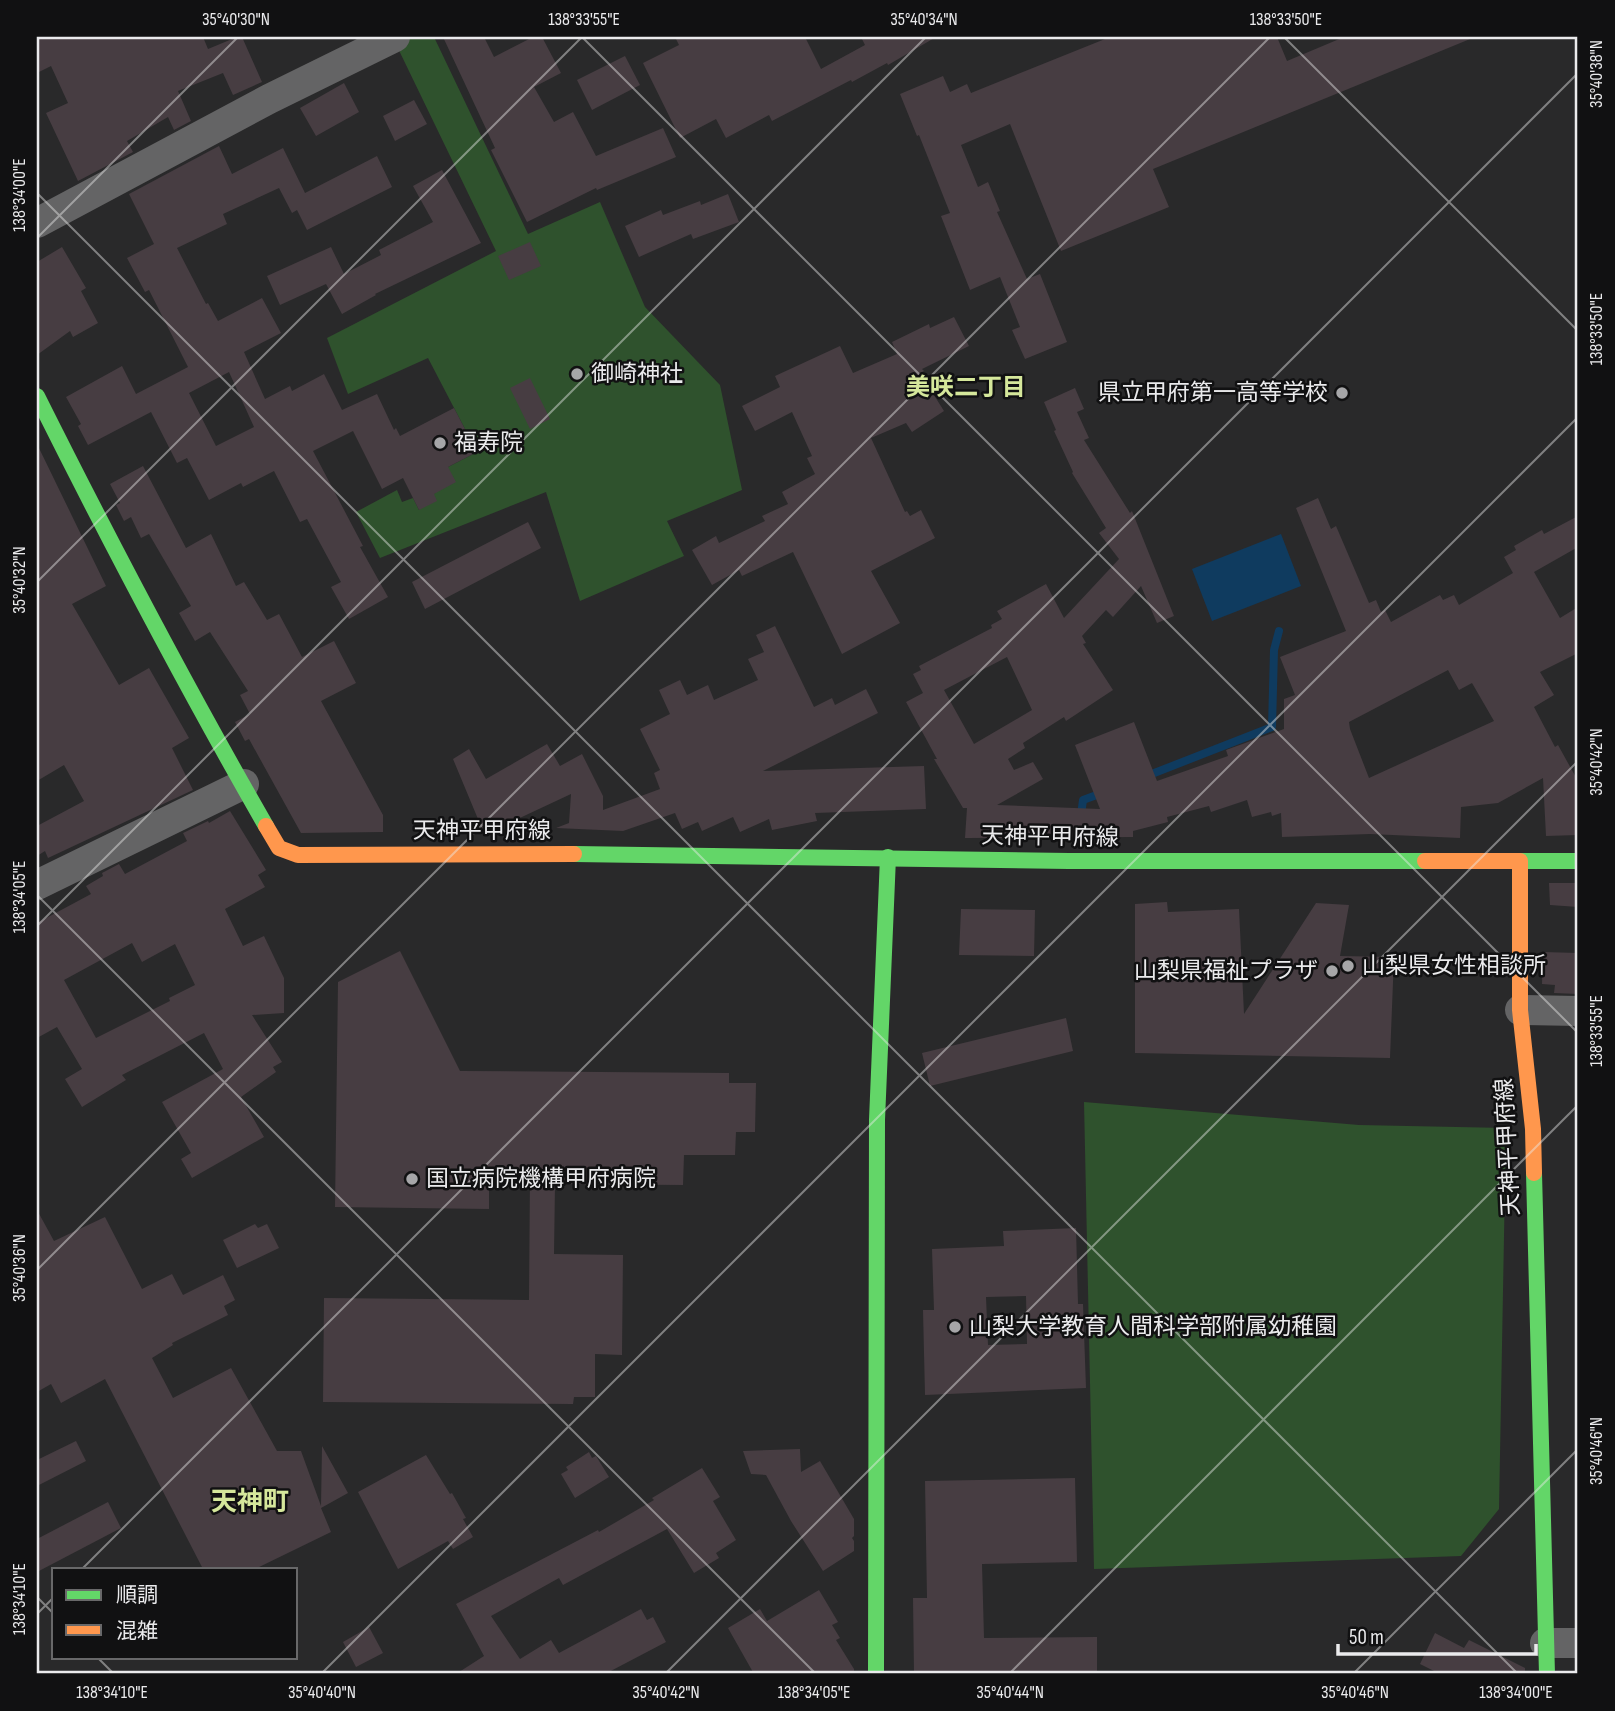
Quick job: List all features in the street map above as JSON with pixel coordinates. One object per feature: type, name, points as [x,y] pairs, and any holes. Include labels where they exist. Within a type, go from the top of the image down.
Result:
[{"type":"main road","name":"天神平甲府線","points":[[37,396],[122,566],[199,709],[279,848],[298,855],[523,853],[1069,861],[1520,861],[1520,1010],[1533,1129],[1546,1674]]},
{"type":"main road","points":[[876,1674],[877,1120],[888,857]]},
{"type":"main road","points":[[1520,861],[1578,861]]},
{"type":"street","points":[[37,223],[269,99],[395,37]]},
{"type":"street","points":[[37,885],[244,784]]},
{"type":"street","points":[[1520,1010],[1578,1012]]},
{"type":"street","points":[[1545,1643],[1578,1643]]},
{"type":"green space","points":[[434,37],[528,234],[600,202],[645,307],[720,385],[742,490],[667,521],[684,556],[580,601],[546,492],[380,558],[356,512],[397,490],[402,502],[413,498],[419,510],[434,494],[448,467],[477,452],[428,358],[348,394],[327,338],[496,251],[393,38]]},
{"type":"green space","points":[[1084,1102],[1359,1125],[1506,1128],[1499,1509],[1461,1556],[1094,1569]]},
{"type":"water","points":[[1281,534],[1301,586],[1212,621],[1192,569]]},
{"type":"building","points":[[37,37],[203,37],[208,49],[242,37],[262,82],[233,95],[223,73],[178,91],[191,121],[174,130],[168,117],[127,141],[133,152],[78,181],[46,113],[68,103],[51,66],[37,73]]},
{"type":"building","points":[[443,37],[484,37],[494,57],[533,37],[542,37],[561,73],[534,87],[554,122],[573,112],[596,156],[663,128],[676,157],[597,190],[596,188],[527,222],[491,150],[495,148]]},
{"type":"building","points":[[675,37],[805,37],[821,69],[865,45],[861,37],[936,37],[888,65],[887,63],[852,82],[851,80],[772,121],[769,115],[726,138],[716,119],[680,138],[643,63],[679,45]]},
{"type":"building","points":[[1110,37],[1277,37],[1287,61],[1344,37],[1475,37],[1153,169],[1169,207],[1061,251],[1010,124],[961,145],[978,187],[988,182],[1000,211],[997,212],[1027,279],[1040,274],[1067,342],[1025,359],[1012,330],[1020,327],[1000,277],[970,290],[941,216],[950,213],[900,94],[943,76],[950,92],[967,84],[971,93]]},
{"type":"building","points":[[625,56],[640,85],[592,110],[577,80]]},
{"type":"building","points":[[344,83],[359,112],[316,136],[300,108]]},
{"type":"building","points":[[414,100],[427,124],[395,141],[383,116]]},
{"type":"building","points":[[219,146],[232,174],[283,148],[305,193],[377,156],[392,187],[307,230],[297,210],[292,213],[279,188],[223,214],[227,224],[177,248],[206,304],[208,303],[218,321],[262,298],[281,333],[244,352],[265,399],[290,386],[292,391],[324,374],[342,410],[377,394],[394,430],[396,428],[400,436],[454,408],[477,452],[448,467],[456,482],[434,494],[437,501],[419,510],[403,478],[382,489],[353,431],[313,451],[388,597],[349,619],[331,587],[341,582],[307,519],[300,522],[274,471],[243,487],[241,483],[209,500],[187,458],[177,463],[151,412],[88,445],[78,426],[81,424],[66,397],[122,366],[136,394],[188,367],[149,290],[145,292],[127,258],[154,244],[129,194]],"holes":[[[229,372],[254,427],[216,446],[189,393]]]},
{"type":"building","points":[[442,170],[481,243],[375,294],[342,314],[326,284],[280,305],[267,276],[331,247],[344,274],[381,255],[379,250],[433,222],[413,186]]},
{"type":"building","points":[[728,194],[739,222],[693,239],[691,234],[639,257],[625,226],[661,210],[663,215],[700,201],[701,205]]},
{"type":"building","points":[[530,242],[541,266],[509,280],[498,256]]},
{"type":"building","points":[[62,247],[86,288],[81,291],[98,323],[73,337],[70,331],[37,355],[37,262]]},
{"type":"building","points":[[954,317],[969,346],[922,369],[924,371],[920,373],[944,411],[912,432],[906,423],[871,438],[905,512],[910,516],[921,510],[935,538],[871,571],[900,623],[842,654],[793,552],[742,576],[739,570],[712,585],[692,550],[716,536],[719,543],[765,521],[762,516],[788,504],[782,492],[815,474],[807,458],[812,456],[792,412],[755,431],[742,406],[780,387],[775,376],[840,346],[853,373],[897,354],[892,342],[929,324],[930,328]]},
{"type":"building","points":[[530,378],[550,419],[530,429],[510,388]]},
{"type":"building","points":[[1075,388],[1084,409],[1077,412],[1089,438],[1084,440],[1130,513],[1132,511],[1174,616],[1157,623],[1141,586],[1113,617],[1106,610],[1082,636],[1086,643],[1083,644],[1113,690],[1066,721],[1064,717],[1023,743],[1025,748],[1008,759],[1014,770],[1033,762],[1043,779],[997,805],[1100,809],[1075,745],[1134,722],[1157,781],[1228,756],[1226,750],[1284,729],[1284,699],[1295,695],[1280,657],[1346,631],[1296,508],[1318,498],[1331,529],[1336,526],[1369,603],[1376,600],[1381,612],[1385,610],[1391,622],[1440,595],[1443,600],[1454,595],[1459,605],[1513,573],[1504,557],[1516,550],[1514,546],[1542,530],[1544,534],[1578,516],[1578,547],[1534,572],[1560,618],[1578,607],[1578,653],[1540,672],[1554,695],[1534,707],[1555,747],[1558,745],[1578,781],[1578,835],[1546,836],[1543,778],[1498,803],[1461,807],[1460,838],[1370,834],[1282,837],[1281,813],[1272,816],[1271,812],[1252,817],[1247,800],[1211,812],[1209,806],[1167,817],[1168,822],[1133,831],[1133,837],[965,838],[967,808],[963,808],[934,759],[937,759],[906,702],[923,693],[913,674],[921,670],[919,666],[992,628],[991,625],[1002,619],[997,611],[1046,584],[1064,618],[1119,559],[1099,533],[1106,528],[1072,473],[1044,402]],"holes":[[[1007,657],[1032,710],[974,744],[944,690]],[[1448,670],[1459,690],[1472,683],[1494,721],[1369,778],[1349,722]]]},
{"type":"building","points":[[37,444],[106,586],[72,604],[119,685],[149,668],[189,738],[172,748],[193,790],[48,858],[45,851],[37,856],[37,826],[84,801],[64,765],[37,781]]},
{"type":"building","points":[[143,466],[186,548],[211,534],[236,586],[244,582],[267,620],[279,614],[302,657],[334,641],[356,683],[321,701],[383,815],[383,832],[301,833],[249,739],[245,741],[235,722],[250,714],[240,695],[248,691],[210,632],[195,641],[179,613],[191,606],[149,534],[141,538],[131,517],[124,521],[116,505],[120,503],[110,484]]},
{"type":"building","points":[[528,522],[541,548],[425,609],[412,582]]},
{"type":"building","points":[[775,626],[814,707],[832,698],[835,705],[866,689],[878,713],[763,771],[924,766],[926,809],[815,813],[817,821],[772,830],[769,819],[740,832],[733,817],[702,831],[698,822],[682,829],[675,813],[623,831],[556,828],[569,823],[571,794],[507,824],[508,828],[483,831],[453,759],[469,749],[486,779],[547,744],[560,766],[582,754],[603,796],[603,810],[660,789],[654,773],[660,770],[640,729],[670,714],[659,690],[680,680],[687,695],[708,685],[714,700],[758,680],[748,659],[764,652],[756,635]]},
{"type":"building","points":[[230,811],[266,870],[258,875],[265,887],[225,909],[243,946],[264,936],[284,978],[284,1013],[252,1015],[282,1062],[273,1067],[276,1072],[241,1097],[264,1137],[192,1178],[181,1159],[191,1153],[162,1102],[223,1069],[204,1033],[122,1075],[126,1080],[82,1107],[65,1079],[82,1069],[57,1027],[37,1038],[37,923],[91,894],[86,886],[103,876],[102,873],[119,864],[125,874],[187,841],[183,833],[208,821],[209,823]],"holes":[[[132,943],[142,962],[175,944],[195,985],[169,998],[170,1001],[96,1038],[64,980]]]},
{"type":"building","points":[[1549,883],[1578,883],[1578,907],[1550,905]]},
{"type":"building","name":"山梨県福祉プラザ","points":[[1167,902],[1168,912],[1239,909],[1244,1014],[1316,903],[1349,905],[1340,956],[1394,957],[1390,1058],[1135,1053],[1135,904]]},
{"type":"building","points":[[961,909],[1035,910],[1034,956],[959,955]]},
{"type":"building","name":"国立病院機構甲府病院","points":[[400,951],[460,1071],[729,1073],[729,1083],[756,1083],[755,1132],[736,1132],[735,1155],[684,1155],[683,1185],[555,1184],[554,1254],[623,1255],[622,1355],[595,1354],[595,1397],[574,1397],[573,1404],[323,1402],[324,1298],[529,1300],[530,1175],[489,1175],[489,1209],[335,1207],[338,982]]},
{"type":"building","points":[[1543,952],[1578,953],[1578,994],[1554,993],[1555,985],[1542,984]]},
{"type":"building","points":[[1066,1018],[1073,1051],[930,1086],[922,1053]]},
{"type":"building","points":[[37,1210],[54,1241],[105,1217],[142,1289],[172,1274],[183,1295],[223,1275],[235,1300],[224,1306],[228,1315],[172,1343],[173,1345],[152,1358],[173,1398],[231,1368],[277,1451],[301,1451],[321,1506],[322,1446],[348,1493],[321,1508],[331,1532],[257,1568],[202,1568],[105,1379],[61,1403],[51,1384],[37,1392]]},
{"type":"building","points":[[255,1224],[258,1228],[267,1224],[279,1248],[237,1268],[223,1240]]},
{"type":"building","name":"山梨大学教育人間科学部附属幼稚園","points":[[1076,1228],[1078,1304],[1083,1304],[1086,1388],[925,1395],[923,1310],[934,1310],[932,1249],[1004,1246],[1003,1231]],"holes":[[[1026,1296],[1027,1344],[988,1345],[986,1297]]]},
{"type":"building","points":[[76,1441],[86,1461],[37,1486],[37,1460]]},
{"type":"building","points":[[800,1449],[801,1472],[820,1461],[854,1519],[854,1551],[823,1571],[766,1475],[751,1474],[743,1451]]},
{"type":"building","points":[[589,1452],[592,1458],[596,1456],[609,1477],[575,1498],[561,1474],[568,1470],[566,1467]]},
{"type":"building","points":[[426,1455],[450,1494],[452,1493],[473,1537],[453,1549],[448,1541],[398,1569],[358,1492]]},
{"type":"building","points":[[702,1468],[720,1497],[713,1501],[736,1540],[716,1553],[719,1558],[694,1573],[667,1529],[563,1585],[559,1578],[491,1616],[520,1659],[551,1640],[559,1653],[641,1609],[647,1620],[653,1617],[666,1642],[605,1674],[456,1674],[484,1656],[456,1604],[598,1530],[599,1532]]},
{"type":"building","points":[[1075,1478],[1077,1562],[982,1564],[984,1638],[1097,1637],[1097,1673],[914,1674],[913,1598],[927,1598],[925,1481]]},
{"type":"building","points":[[108,1502],[121,1528],[37,1572],[37,1539]]},
{"type":"building","points":[[819,1590],[838,1622],[832,1625],[840,1638],[836,1640],[854,1669],[854,1674],[754,1674],[728,1628],[760,1609],[767,1621]]},
{"type":"building","points":[[369,1627],[383,1653],[356,1667],[343,1642]]},
{"type":"building","points":[[1435,1633],[1464,1648],[1469,1640],[1525,1668],[1525,1674],[1440,1674],[1420,1664]]},
{"type":"waterway","points":[[1144,777],[1272,727],[1274,650],[1279,631]]},
{"type":"waterway","points":[[1081,815],[1083,800],[1102,793]]},
{"type":"traffic: fast","points":[[37,396],[148,613],[266,826]]},
{"type":"traffic: fast","points":[[574,854],[1069,861],[1425,861]]},
{"type":"traffic: fast","points":[[876,1674],[877,1120],[888,857]]},
{"type":"traffic: fast","points":[[1520,861],[1578,861]]},
{"type":"traffic: fast","points":[[1534,1173],[1547,1674]]},
{"type":"traffic: slow","points":[[266,826],[279,848],[298,855],[574,854]]},
{"type":"traffic: slow","points":[[1425,861],[1520,861],[1520,1010],[1533,1129],[1534,1173]]},
{"type":"place","name":"御崎神社","points":[[577,374]]},
{"type":"place","name":"県立甲府第一高等学校","points":[[1342,393]]},
{"type":"place","name":"福寿院","points":[[440,443]]},
{"type":"place","name":"山梨県女性相談所","points":[[1348,966]]},
{"type":"place","name":"山梨県福祉プラザ","points":[[1332,971]]},
{"type":"place","name":"国立病院機構甲府病院","points":[[412,1179]]},
{"type":"place","name":"山梨大学教育人間科学部附属幼稚園","points":[[955,1327]]},
{"type":"district","name":"美咲二丁目","points":[[966,387]]},
{"type":"district","name":"天神町","points":[[250,1502]]}]
